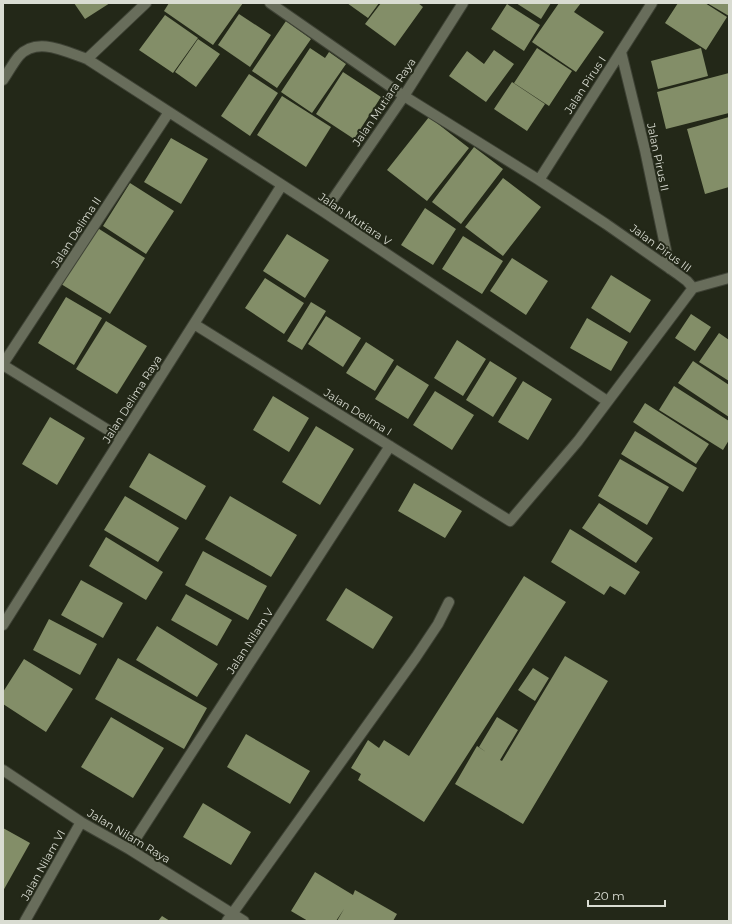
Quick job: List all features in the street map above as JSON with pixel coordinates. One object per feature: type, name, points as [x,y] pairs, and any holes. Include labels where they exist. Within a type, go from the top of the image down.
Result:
[{"type":"street","points":[[87,59],[146,3]]},
{"type":"street","name":"Jalan Pirus III","points":[[270,3],[404,96],[539,180],[606,224],[687,281],[692,288],[578,441],[510,521]]},
{"type":"street","name":"Jalan Mutiara Raya","points":[[324,212],[404,96],[463,3]]},
{"type":"street","name":"Jalan Pirus I","points":[[539,180],[652,3]]},
{"type":"street","name":"Jalan Mutiara V","points":[[3,80],[19,56],[28,50],[40,46],[52,48],[87,59],[324,212],[607,401]]},
{"type":"street","name":"Jalan Pirus II","points":[[621,52],[645,150],[670,269]]},
{"type":"street","name":"Jalan Delima II","points":[[3,364],[169,112]]},
{"type":"street","name":"Jalan Delima Raya","points":[[3,625],[282,185]]},
{"type":"street","points":[[692,288],[729,278]]},
{"type":"street","name":"Jalan Delima I","points":[[194,324],[510,521]]},
{"type":"street","points":[[3,364],[121,438]]},
{"type":"street","name":"Jalan Nilam V","points":[[129,848],[390,446]]},
{"type":"street","points":[[229,917],[416,657],[438,624],[449,602]]},
{"type":"street","name":"Jalan Nilam Raya","points":[[3,770],[81,822],[129,848],[229,917],[244,921]]},
{"type":"street","name":"Jalan Nilam VI","points":[[25,921],[81,822]]},
{"type":"building","points":[[74,3],[110,3],[85,19]]},
{"type":"building","points":[[169,3],[243,3],[213,45],[164,11]]},
{"type":"building","points":[[347,3],[379,3],[368,18]]},
{"type":"building","points":[[381,3],[418,3],[423,7],[395,46],[365,24]]},
{"type":"building","points":[[516,3],[551,3],[541,19]]},
{"type":"building","points":[[559,3],[581,3],[574,12],[604,32],[576,72],[532,42]]},
{"type":"building","points":[[678,3],[705,3],[727,17],[706,50],[665,23]]},
{"type":"building","points":[[707,3],[729,3],[729,16]]},
{"type":"building","points":[[507,4],[540,25],[524,51],[491,29]]},
{"type":"building","points":[[239,14],[271,35],[250,67],[218,45]]},
{"type":"building","points":[[165,15],[198,38],[173,73],[139,50]]},
{"type":"building","points":[[286,21],[311,39],[277,88],[252,71]]},
{"type":"building","points":[[198,39],[220,54],[196,87],[175,72]]},
{"type":"building","points":[[310,48],[325,58],[329,52],[346,64],[312,113],[281,92]]},
{"type":"building","points":[[537,48],[572,71],[549,106],[514,83]]},
{"type":"building","points":[[701,48],[708,76],[658,89],[651,61]]},
{"type":"building","points":[[494,50],[514,64],[486,102],[449,76],[467,51],[484,64]]},
{"type":"building","points":[[343,72],[381,97],[354,139],[316,114]]},
{"type":"building","points":[[729,73],[729,113],[666,129],[657,92]]},
{"type":"building","points":[[249,74],[278,93],[250,136],[221,116]]},
{"type":"building","points":[[512,82],[545,104],[527,131],[494,109]]},
{"type":"building","points":[[282,96],[331,127],[306,167],[257,135]]},
{"type":"building","points":[[429,117],[469,148],[427,201],[387,170]]},
{"type":"building","points":[[729,117],[729,187],[705,194],[687,129]]},
{"type":"building","points":[[171,138],[208,159],[181,204],[144,182]]},
{"type":"building","points":[[474,147],[503,169],[461,224],[432,202]]},
{"type":"building","points":[[503,178],[541,207],[503,256],[465,227]]},
{"type":"building","points":[[130,183],[174,211],[146,254],[103,226]]},
{"type":"building","points":[[425,208],[456,229],[433,265],[401,245]]},
{"type":"building","points":[[96,227],[145,258],[110,314],[61,284]]},
{"type":"building","points":[[287,234],[329,260],[305,298],[263,271]]},
{"type":"building","points":[[463,236],[503,261],[482,294],[442,269]]},
{"type":"building","points":[[512,258],[548,281],[526,315],[490,291]]},
{"type":"building","points":[[611,275],[651,300],[630,333],[591,308]]},
{"type":"building","points":[[265,278],[304,303],[284,334],[245,308]]},
{"type":"building","points":[[66,297],[102,318],[74,365],[38,343]]},
{"type":"building","points":[[311,302],[326,311],[302,350],[287,341]]},
{"type":"building","points":[[691,314],[711,327],[695,351],[675,338]]},
{"type":"building","points":[[326,316],[361,338],[343,367],[308,344]]},
{"type":"building","points":[[587,318],[628,342],[611,371],[570,348]]},
{"type":"building","points":[[106,321],[147,346],[117,394],[76,369]]},
{"type":"building","points":[[719,333],[729,340],[729,381],[699,362]]},
{"type":"building","points":[[457,340],[486,359],[463,396],[434,378]]},
{"type":"building","points":[[366,342],[394,360],[375,391],[346,373]]},
{"type":"building","points":[[490,361],[517,378],[493,417],[466,400]]},
{"type":"building","points":[[693,361],[729,385],[729,417],[678,383]]},
{"type":"building","points":[[397,365],[429,385],[408,419],[375,399]]},
{"type":"building","points":[[523,381],[552,399],[528,440],[498,422]]},
{"type":"building","points":[[674,386],[729,421],[729,440],[723,450],[659,410]]},
{"type":"building","points":[[435,391],[474,415],[452,450],[413,425]]},
{"type":"building","points":[[273,396],[309,418],[289,452],[253,430]]},
{"type":"building","points":[[645,403],[709,444],[696,464],[633,422]]},
{"type":"building","points":[[50,417],[85,438],[57,485],[22,464]]},
{"type":"building","points":[[316,426],[354,449],[320,505],[282,482]]},
{"type":"building","points":[[635,431],[697,468],[683,492],[621,454]]},
{"type":"building","points":[[149,453],[206,486],[186,520],[129,487]]},
{"type":"building","points":[[620,459],[669,487],[647,525],[598,496]]},
{"type":"building","points":[[414,483],[462,511],[445,538],[398,511]]},
{"type":"building","points":[[125,496],[179,528],[158,562],[104,530]]},
{"type":"building","points":[[230,496],[297,535],[271,577],[205,539]]},
{"type":"building","points":[[599,503],[653,538],[636,563],[582,528]]},
{"type":"building","points":[[570,529],[640,572],[625,595],[610,586],[604,595],[551,562]]},
{"type":"building","points":[[106,537],[163,572],[146,600],[89,566]]},
{"type":"building","points":[[203,551],[267,586],[248,620],[185,585]]},
{"type":"building","points":[[524,576],[566,602],[424,822],[358,780],[361,774],[351,768],[368,740],[379,748],[384,740],[409,756]]},
{"type":"building","points":[[81,580],[123,603],[103,638],[61,615]]},
{"type":"building","points":[[346,588],[393,617],[373,649],[326,620]]},
{"type":"building","points":[[186,594],[232,620],[217,646],[171,620]]},
{"type":"building","points":[[49,619],[97,644],[80,675],[33,650]]},
{"type":"building","points":[[157,626],[218,664],[197,697],[136,660]]},
{"type":"building","points":[[565,656],[608,681],[523,824],[455,784],[477,746],[486,752],[479,747],[497,717],[518,730],[500,760],[502,761]]},
{"type":"building","points":[[118,658],[207,708],[184,749],[95,699]]},
{"type":"building","points":[[24,659],[73,689],[46,732],[3,704],[3,692]]},
{"type":"building","points":[[533,668],[549,678],[535,701],[518,690]]},
{"type":"building","points":[[111,717],[164,748],[133,798],[81,767]]},
{"type":"building","points":[[246,734],[310,771],[290,804],[227,767]]},
{"type":"building","points":[[203,803],[251,832],[231,865],[183,837]]},
{"type":"building","points":[[3,828],[30,843],[3,891]]},
{"type":"building","points":[[315,872],[353,895],[355,890],[397,914],[393,921],[337,921],[344,909],[336,921],[308,921],[291,911]]},
{"type":"building","points":[[162,916],[170,921],[158,921]]}]
